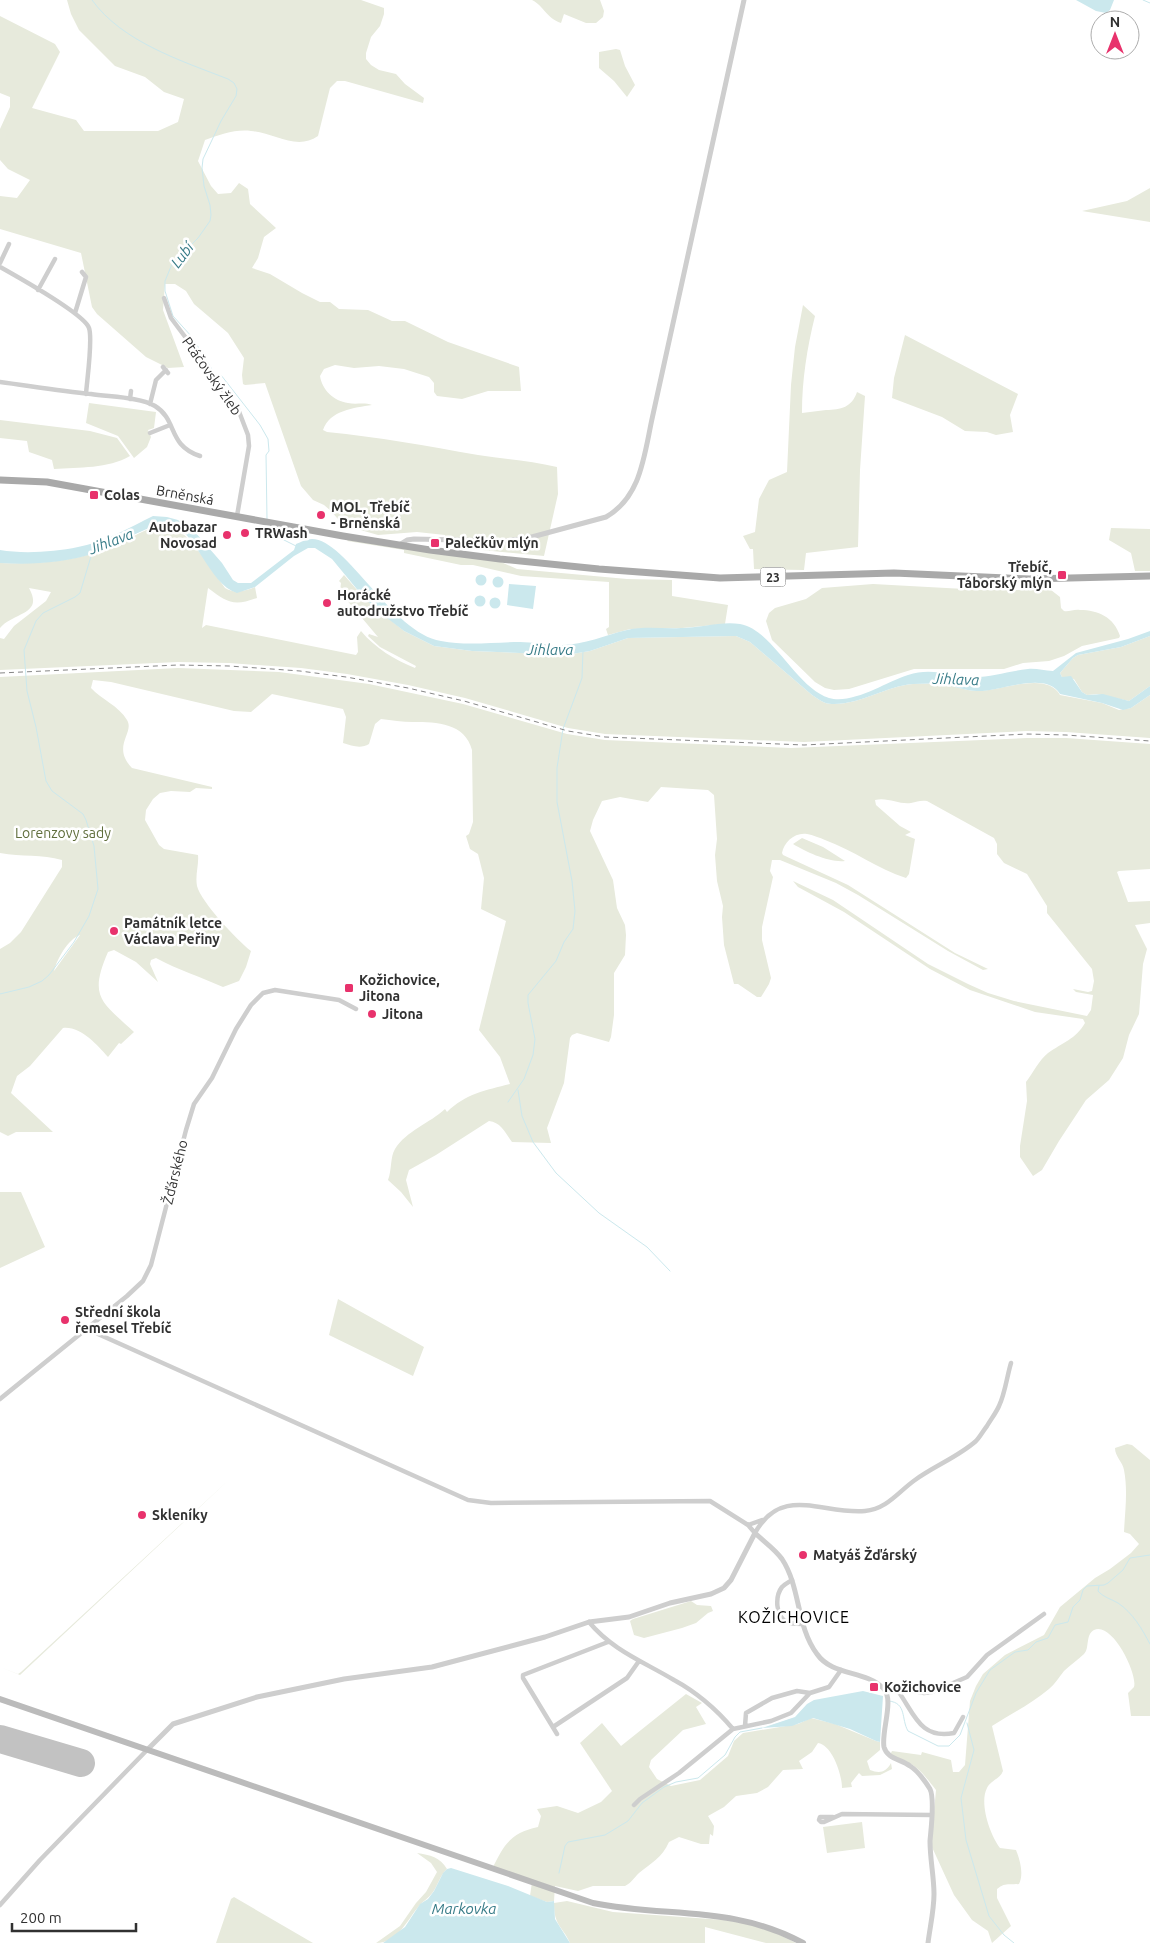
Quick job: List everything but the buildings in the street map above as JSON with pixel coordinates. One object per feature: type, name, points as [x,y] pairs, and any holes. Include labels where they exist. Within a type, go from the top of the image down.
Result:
[{"type":"main road","name":"Brněnská","points":[[0,480],[47,482],[398,545]]},
{"type":"main road","name":"23","points":[[398,545],[508,560],[707,578],[894,573],[1030,579],[1150,576]]},
{"type":"main road","points":[[0,1699],[592,1903],[614,1907],[733,1918],[772,1928],[803,1943]]},
{"type":"street","points":[[398,545],[410,540],[503,541],[528,538],[606,518],[616,512],[631,494],[638,479],[650,427],[744,0]]},
{"type":"street","points":[[9,244],[0,265],[87,323],[90,331],[86,394]]},
{"type":"street","points":[[38,290],[55,259]]},
{"type":"street","points":[[74,313],[86,277],[82,272]]},
{"type":"street","name":"Ptáčovský žleb","points":[[164,298],[171,318],[192,346],[202,364],[238,408],[248,435],[249,446],[237,516]]},
{"type":"street","points":[[150,404],[156,380],[166,370]]},
{"type":"street","points":[[0,382],[130,399],[150,404],[162,412],[176,440],[182,446],[200,456]]},
{"type":"street","points":[[130,399],[131,391]]},
{"type":"street","points":[[150,433],[170,425]]},
{"type":"street","points":[[194,454],[196,448]]},
{"type":"street","name":"Žďárského","points":[[0,1399],[137,1287],[147,1273],[154,1257],[194,1104],[212,1078],[250,1005],[263,993],[275,990],[339,1000],[356,1009]]},
{"type":"street","points":[[88,1327],[98,1334],[148,1357],[468,1500],[491,1503],[710,1501],[748,1525],[781,1557],[792,1580],[802,1624],[818,1656],[827,1665],[876,1683],[886,1690],[932,1692],[967,1677],[987,1655],[1044,1614]]},
{"type":"street","points":[[748,1525],[788,1506],[814,1505],[865,1512],[882,1507],[914,1480],[977,1440],[1000,1405],[1011,1363]]},
{"type":"street","points":[[0,1905],[40,1860],[173,1724],[257,1697],[344,1679],[432,1667],[508,1648],[589,1622],[628,1617],[670,1603],[711,1594],[724,1588],[730,1580],[762,1520]]},
{"type":"street","points":[[792,1580],[782,1587],[779,1592],[777,1609],[779,1616],[788,1623],[802,1624]]},
{"type":"street","points":[[589,1622],[608,1642],[639,1662],[677,1681],[713,1709],[733,1729]]},
{"type":"street","points":[[557,1734],[523,1675],[608,1642]]},
{"type":"street","points":[[553,1728],[627,1678],[639,1662]]},
{"type":"street","points":[[745,1726],[746,1713],[758,1707],[766,1700],[797,1691],[810,1693],[829,1687],[841,1670]]},
{"type":"street","points":[[886,1690],[888,1701],[884,1745],[886,1752],[891,1757],[908,1764],[916,1770],[929,1788],[932,1797],[930,1845],[934,1895],[928,1943]]},
{"type":"street","points":[[898,1691],[916,1721],[939,1734],[954,1733],[963,1717]]},
{"type":"street","points":[[634,1805],[679,1773],[733,1729],[771,1720],[791,1712],[810,1693]]},
{"type":"street","points":[[833,1817],[845,1814],[865,1816],[931,1815]]},
{"type":"green space","points":[[67,0],[361,0],[384,8],[380,26],[371,37],[366,59],[379,70],[396,74],[405,84],[424,98],[423,103],[345,81],[337,81],[330,88],[318,136],[302,142],[294,142],[260,132],[245,131],[222,134],[205,140],[198,161],[211,186],[218,194],[231,193],[239,183],[248,189],[250,204],[276,228],[264,237],[258,258],[252,268],[270,274],[320,302],[330,302],[339,309],[368,310],[392,321],[405,321],[448,342],[519,367],[521,391],[488,391],[462,399],[437,396],[434,392],[434,383],[429,377],[404,369],[379,366],[354,368],[335,365],[324,369],[320,376],[326,390],[343,402],[372,405],[350,409],[337,414],[326,423],[323,430],[557,467],[558,494],[544,556],[451,547],[445,535],[417,532],[378,535],[343,525],[324,505],[313,500],[301,486],[265,383],[243,384],[244,358],[228,333],[194,304],[186,291],[175,284],[165,284],[163,310],[184,367],[168,368],[146,357],[97,314],[92,307],[81,253],[0,229],[0,196],[17,198],[30,180],[8,169],[0,160],[0,129],[10,107],[10,97],[0,93],[0,16],[55,44],[60,52],[32,108],[76,120],[84,131],[158,131],[178,122],[184,99],[164,92],[145,77],[115,66],[79,30]]},
{"type":"green space","points":[[532,0],[600,0],[604,11],[603,17],[596,23],[586,23],[564,14],[561,23],[552,18]]},
{"type":"green space","points":[[620,50],[625,66],[635,85],[627,97],[614,81],[599,68],[599,52]]},
{"type":"green space","points":[[1150,188],[1150,222],[1082,211],[1127,201]]},
{"type":"green space","points":[[803,305],[815,316],[806,364],[802,413],[845,407],[852,401],[857,392],[865,396],[860,470],[858,547],[806,553],[804,570],[754,569],[753,549],[750,549],[743,536],[755,532],[759,499],[769,480],[787,472],[791,385],[795,347]]},
{"type":"green space","points":[[905,335],[1018,394],[1010,415],[1013,432],[996,435],[987,432],[965,431],[942,417],[892,398],[894,378]]},
{"type":"green space","points":[[89,403],[156,412],[154,428],[148,430],[151,437],[147,447],[134,458],[118,436],[86,423]]},
{"type":"green space","points":[[0,420],[90,431],[117,438],[130,456],[103,465],[54,469],[52,460],[29,452],[27,441],[0,438]]},
{"type":"green space","points":[[166,524],[174,527],[190,541],[225,588],[232,591],[240,591],[255,587],[257,598],[242,602],[226,600],[208,588],[202,628],[206,625],[356,655],[358,652],[357,637],[361,631],[386,653],[415,668],[416,666],[380,647],[368,636],[369,634],[378,637],[340,592],[341,583],[339,581],[344,575],[365,599],[404,631],[434,646],[472,651],[566,655],[590,651],[628,638],[736,636],[750,642],[812,695],[826,703],[842,704],[853,702],[903,685],[913,684],[937,684],[977,691],[1022,684],[1044,684],[1053,688],[1060,695],[1102,703],[1119,710],[1131,708],[1150,695],[1150,738],[1027,731],[804,742],[605,734],[568,728],[465,698],[408,685],[301,668],[178,662],[0,670],[0,638],[4,639],[14,626],[46,601],[51,592],[29,588],[33,597],[33,603],[30,608],[0,628],[0,563],[57,561],[86,556]]},
{"type":"green space","points":[[1111,528],[1150,529],[1150,571],[1135,571],[1131,553],[1109,540]]},
{"type":"green space","points":[[348,540],[501,562],[517,569],[627,579],[672,580],[672,596],[728,605],[725,624],[682,628],[630,629],[608,635],[606,629],[609,627],[609,582],[521,576],[473,565],[461,565],[404,553],[404,550]]},
{"type":"green space","points":[[873,584],[983,590],[1051,590],[1060,597],[1061,608],[1064,611],[1087,610],[1099,613],[1114,624],[1120,636],[1119,638],[1082,646],[1064,656],[1049,661],[1023,663],[1004,669],[914,669],[849,689],[834,690],[825,688],[815,682],[772,640],[766,621],[769,613],[775,608],[806,599],[822,588]]},
{"type":"green space","points":[[1150,636],[1150,686],[1129,701],[1097,694],[1087,695],[1082,692],[1074,679],[1062,677],[1060,673],[1078,655],[1121,647]]},
{"type":"green space","name":"Lorenzovy sady","points":[[178,668],[279,672],[369,684],[463,704],[567,734],[605,740],[791,748],[1027,738],[1066,738],[1150,744],[1150,869],[1117,872],[1128,902],[1150,901],[1150,923],[1135,925],[1147,949],[1143,964],[1139,1014],[1129,1035],[1123,1058],[1109,1080],[1086,1100],[1042,1170],[1033,1176],[1020,1157],[1027,1101],[1026,1082],[1045,1056],[1077,1033],[1085,1023],[1083,1019],[1035,1012],[970,990],[930,969],[844,912],[798,887],[793,881],[833,900],[928,964],[968,984],[988,993],[1014,1001],[1087,1016],[1091,1010],[1093,995],[1076,992],[1073,989],[1092,991],[1094,981],[1092,969],[1047,913],[1047,906],[1027,874],[1004,863],[997,854],[997,844],[994,838],[927,801],[907,803],[885,799],[875,800],[876,805],[900,826],[911,832],[905,835],[915,839],[909,874],[906,878],[814,836],[803,834],[794,836],[783,849],[783,855],[848,885],[955,953],[988,969],[983,970],[948,951],[836,883],[780,860],[772,860],[770,871],[773,877],[762,927],[762,940],[771,978],[761,997],[757,997],[738,984],[734,984],[724,945],[723,906],[717,881],[715,855],[717,839],[714,795],[708,790],[661,787],[648,802],[620,797],[602,801],[590,831],[613,880],[617,908],[625,925],[626,935],[625,955],[614,973],[614,1015],[609,1042],[577,1033],[570,1038],[564,1083],[547,1128],[551,1143],[512,1142],[500,1126],[489,1121],[409,1170],[406,1180],[413,1207],[388,1180],[395,1149],[405,1137],[445,1109],[447,1112],[469,1097],[510,1084],[500,1057],[479,1030],[506,921],[481,909],[484,878],[478,854],[470,849],[466,836],[469,834],[473,822],[472,750],[468,741],[457,729],[449,726],[381,719],[375,724],[369,744],[356,746],[343,743],[346,717],[343,709],[272,694],[251,712],[234,711],[111,682],[93,680],[91,688],[124,715],[127,720],[129,725],[123,753],[132,768],[212,787],[212,789],[196,788],[190,792],[171,791],[160,793],[153,799],[146,810],[145,820],[159,845],[164,849],[198,855],[197,886],[200,893],[220,920],[251,951],[239,981],[223,987],[156,958],[151,960],[150,964],[158,982],[136,962],[114,950],[108,952],[102,967],[99,990],[106,1006],[134,1032],[121,1044],[119,1043],[108,1057],[94,1042],[82,1033],[70,1028],[63,1028],[30,1066],[17,1076],[11,1093],[53,1132],[16,1132],[8,1136],[0,1132],[0,949],[10,943],[21,932],[62,867],[62,860],[0,853],[0,677]],"holes":[[[80,935],[54,971],[64,950],[71,941]]]},
{"type":"green space","points":[[802,838],[823,847],[845,861],[825,859],[793,844]]},
{"type":"green space","points":[[0,1192],[21,1192],[45,1247],[0,1268]]},
{"type":"green space","points":[[338,1299],[424,1347],[413,1376],[329,1335]]},
{"type":"green space","points":[[1127,1444],[1132,1445],[1150,1460],[1150,1716],[1131,1716],[1128,1693],[1134,1687],[1132,1671],[1116,1641],[1101,1629],[1091,1632],[1084,1654],[1064,1671],[1049,1689],[992,1726],[1003,1771],[987,1788],[984,1802],[985,1810],[989,1827],[996,1842],[1000,1848],[1016,1850],[1021,1871],[1019,1884],[1005,1885],[997,1889],[997,1898],[1011,1926],[992,1943],[988,1931],[972,1920],[954,1895],[931,1845],[936,1790],[916,1768],[906,1761],[890,1755],[892,1751],[921,1755],[922,1752],[951,1760],[953,1772],[959,1772],[965,1765],[970,1701],[983,1674],[1005,1655],[1044,1635],[1060,1607],[1095,1578],[1131,1553],[1139,1544],[1130,1534],[1124,1532],[1126,1485],[1123,1467],[1115,1448]]},
{"type":"green space","points":[[232,1477],[20,1675],[0,1667],[18,1674],[21,1672]]},
{"type":"green space","points":[[691,1601],[697,1605],[711,1606],[713,1611],[696,1623],[682,1628],[644,1638],[634,1635],[630,1621],[633,1619]]},
{"type":"green space","points":[[686,1694],[702,1703],[696,1707],[706,1724],[683,1730],[651,1760],[649,1767],[657,1779],[671,1786],[700,1780],[728,1756],[734,1741],[743,1733],[798,1724],[811,1718],[835,1724],[880,1742],[880,1750],[867,1761],[870,1770],[882,1771],[891,1763],[892,1769],[880,1775],[862,1776],[859,1773],[851,1783],[852,1787],[842,1788],[838,1768],[832,1754],[823,1745],[818,1743],[812,1752],[799,1761],[803,1769],[783,1770],[768,1787],[757,1793],[736,1796],[724,1807],[708,1816],[714,1826],[713,1836],[710,1834],[709,1844],[701,1844],[679,1837],[669,1842],[660,1856],[625,1886],[593,1886],[578,1891],[555,1886],[554,1901],[547,1902],[530,1896],[532,1882],[492,1869],[509,1841],[521,1833],[538,1827],[541,1816],[537,1809],[557,1806],[578,1813],[601,1802],[612,1791],[580,1743],[602,1723],[621,1746]]},
{"type":"green space","points":[[862,1822],[865,1848],[827,1853],[823,1827]]},
{"type":"green space","points":[[417,1853],[434,1857],[447,1869],[435,1889],[401,1930],[390,1939],[376,1943],[400,1926],[426,1892],[437,1872],[431,1863]]},
{"type":"green space","points":[[234,1897],[313,1943],[216,1943],[231,1899]]},
{"type":"green space","points":[[567,1901],[613,1912],[724,1920],[749,1924],[776,1933],[796,1943],[766,1943],[705,1927],[705,1943],[570,1943],[557,1921],[554,1911],[554,1903]]},
{"type":"water","points":[[1076,0],[1114,0],[1110,10],[1094,10]]},
{"type":"water","name":"Jihlava","points":[[153,516],[178,520],[195,532],[222,563],[233,580],[238,583],[251,583],[294,550],[296,544],[312,539],[325,543],[340,554],[405,622],[423,634],[441,641],[570,645],[634,629],[688,628],[725,623],[740,624],[752,628],[763,636],[795,672],[817,692],[829,698],[838,699],[858,696],[899,678],[916,673],[933,672],[974,677],[1028,669],[1053,671],[1076,653],[1150,631],[1150,636],[1121,647],[1078,655],[1060,673],[1062,677],[1071,676],[1082,692],[1087,695],[1103,694],[1129,701],[1150,686],[1150,695],[1131,708],[1123,710],[1102,703],[1060,694],[1053,687],[1044,684],[1022,684],[977,691],[940,684],[913,684],[893,688],[853,702],[829,704],[812,695],[750,642],[736,636],[628,638],[590,651],[566,655],[472,651],[434,646],[404,631],[387,618],[365,599],[332,559],[315,548],[308,548],[294,556],[255,587],[237,593],[227,588],[218,579],[187,536],[179,528],[169,524],[153,527],[103,550],[72,559],[24,564],[0,563],[0,550],[39,552],[88,545],[126,530]]},
{"type":"water","points":[[479,575],[483,575],[486,580],[485,584],[479,585],[476,582],[476,578]]},
{"type":"water","points":[[496,577],[500,577],[503,582],[502,586],[496,587],[493,584],[493,580]]},
{"type":"water","points":[[509,584],[536,586],[533,609],[507,605]]},
{"type":"water","points":[[478,596],[482,596],[485,601],[484,605],[478,606],[475,603],[475,599]]},
{"type":"water","points":[[493,598],[497,598],[500,603],[499,607],[493,608],[490,605],[490,601]]},
{"type":"water","points":[[863,1691],[883,1696],[880,1742],[850,1729],[813,1718],[792,1726],[762,1728],[795,1717],[807,1704],[814,1700]]},
{"type":"water","name":"Markovka","points":[[451,1868],[508,1886],[547,1902],[554,1901],[555,1919],[570,1943],[383,1943],[405,1927],[420,1904],[428,1899],[434,1891],[443,1873]]},
{"type":"waterway","name":"Lubí","points":[[92,0],[119,28],[136,39],[173,57],[228,79],[234,83],[237,89],[236,96],[221,121],[203,159],[204,186],[210,205],[210,221],[198,238],[172,264],[165,281],[165,291],[173,316],[192,337],[216,376],[221,375],[260,425],[268,439],[269,451],[266,455],[267,519]]},
{"type":"waterway","points":[[1143,0],[1150,3]]},
{"type":"waterway","name":"Lubí","points":[[267,525],[278,537],[296,546]]},
{"type":"waterway","name":"Jihlava","points":[[0,994],[29,987],[42,981],[49,975],[74,942],[89,916],[98,889],[94,846],[86,820],[83,814],[52,791],[46,781],[27,691],[24,650],[36,621],[43,613],[80,593],[92,553]]},
{"type":"waterway","points":[[508,1102],[524,1079],[533,1055],[535,1039],[528,995],[556,961],[564,942],[573,929],[575,911],[572,881],[557,802],[557,768],[563,729],[582,678],[583,651]]},
{"type":"waterway","points":[[518,1090],[522,1116],[533,1142],[556,1173],[599,1213],[647,1247],[670,1271]]},
{"type":"waterway","name":"Markovka","points":[[889,1701],[895,1702],[901,1708],[908,1731],[938,1746],[949,1746],[960,1735],[976,1693],[990,1670],[1015,1652],[1028,1650],[1036,1642],[1048,1638],[1055,1625],[1068,1622],[1073,1607],[1080,1600],[1083,1590],[1087,1586],[1104,1585],[1123,1570],[1130,1558],[1150,1555]]},
{"type":"waterway","points":[[1099,1586],[1098,1591],[1100,1593],[1118,1603],[1133,1616],[1150,1644]]},
{"type":"waterway","points":[[967,1723],[974,1750],[961,1798],[966,1840],[989,1916],[1004,1935],[1014,1943]]},
{"type":"waterway","name":"Markovka","points":[[559,1873],[565,1846],[568,1842],[605,1835],[628,1821],[642,1803],[664,1787],[676,1782],[698,1778],[725,1755],[740,1732],[762,1728]]},
{"type":"runway","points":[[0,1739],[81,1763]]},
{"type":"railway","points":[[0,673],[178,665],[229,666],[300,671],[408,688],[464,701],[568,731],[605,737],[804,745],[1027,734],[1150,741]]},
{"type":"place","name":"Colas","points":[[94,495]]},
{"type":"place","name":"MOL, Třebíč - Brněnská","points":[[321,515]]},
{"type":"place","name":"TRWash","points":[[245,533]]},
{"type":"place","name":"Autobazar Novosad","points":[[227,535]]},
{"type":"place","name":"Palečkův mlýn","points":[[435,543]]},
{"type":"place","name":"Třebíč, Táborský mlýn","points":[[1062,575]]},
{"type":"place","name":"Horácké autodružstvo Třebíč","points":[[327,603]]},
{"type":"place","name":"Památník letce Václava Peřiny","points":[[114,931]]},
{"type":"place","name":"Kožichovice, Jitona","points":[[349,988]]},
{"type":"place","name":"Jitona","points":[[372,1014]]},
{"type":"place","name":"Střední škola řemesel Třebíč","points":[[65,1320]]},
{"type":"place","name":"Skleníky","points":[[142,1515]]},
{"type":"place","name":"Matyáš Žďárský","points":[[803,1555]]},
{"type":"place","name":"Kožichovice","points":[[874,1687]]},
{"type":"district","name":"KOŽICHOVICE","points":[[794,1617]]}]
